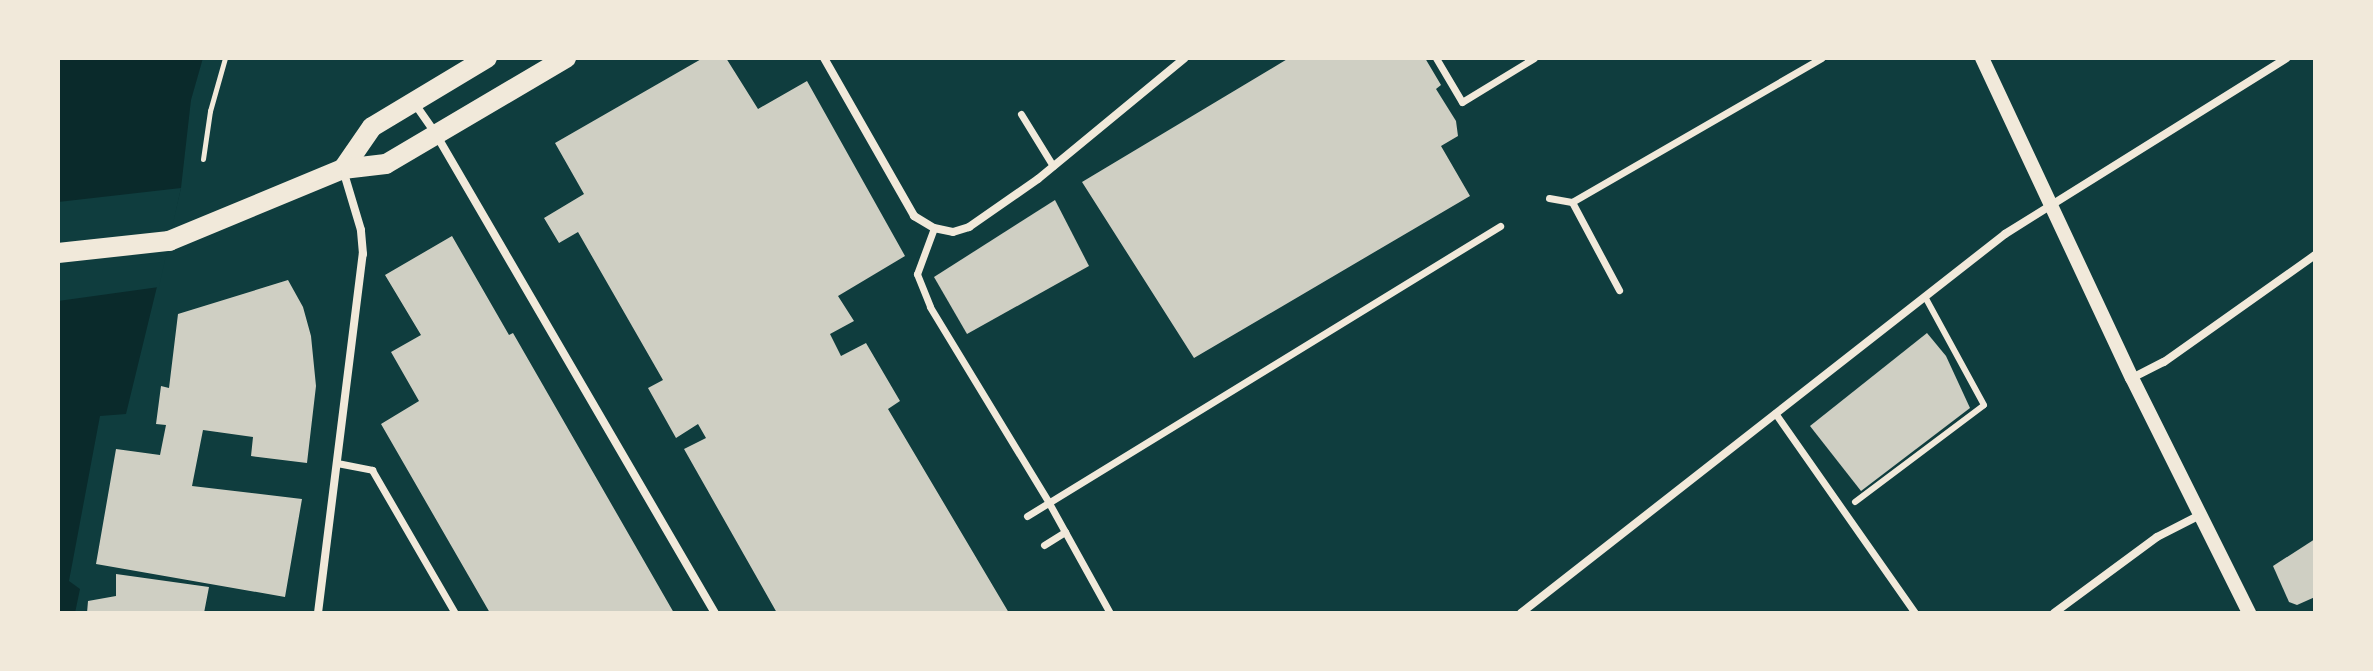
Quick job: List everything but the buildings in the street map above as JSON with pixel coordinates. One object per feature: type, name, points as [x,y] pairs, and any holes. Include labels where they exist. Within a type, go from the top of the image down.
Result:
[{"type":"main road","points":[[343,169],[372,127],[487,58]]},
{"type":"main road","points":[[58,253],[169,241],[343,169],[386,164],[566,58]]},
{"type":"street","points":[[824,58],[914,216],[934,228],[953,232],[969,227],[1053,166],[1185,58]]},
{"type":"street","points":[[1436,58],[1462,102],[1534,58]]},
{"type":"street","points":[[1549,198],[1572,202],[1821,58]]},
{"type":"street","points":[[1982,58],[2132,378],[2249,613]]},
{"type":"street","points":[[1521,613],[2005,234],[2287,58]]},
{"type":"street","points":[[413,101],[437,136],[715,613]]},
{"type":"street","points":[[1021,114],[1053,166]]},
{"type":"street","points":[[318,613],[363,254],[361,230],[343,169]]},
{"type":"street","points":[[1572,202],[1619,290]]},
{"type":"street","points":[[1027,516],[1500,226]]},
{"type":"street","points":[[934,228],[917,274],[930,307],[1049,503],[1110,613]]},
{"type":"street","points":[[2132,378],[2164,362],[2315,255]]},
{"type":"street","points":[[1775,413],[1915,613]]},
{"type":"street","points":[[337,463],[372,470],[455,613]]},
{"type":"street","points":[[2054,613],[2157,537],[2200,515]]},
{"type":"street","points":[[1044,545],[1065,532]]},
{"type":"lane","points":[[1855,502],[1984,405],[1925,297]]},
{"type":"path","points":[[203,159],[210,111],[225,58]]},
{"type":"water","points":[[58,58],[203,58],[191,100],[181,188],[126,414],[100,416],[69,581],[80,589],[75,613],[58,613]]},
{"type":"pier","points":[[181,188],[159,287],[58,301],[58,202]]}]
